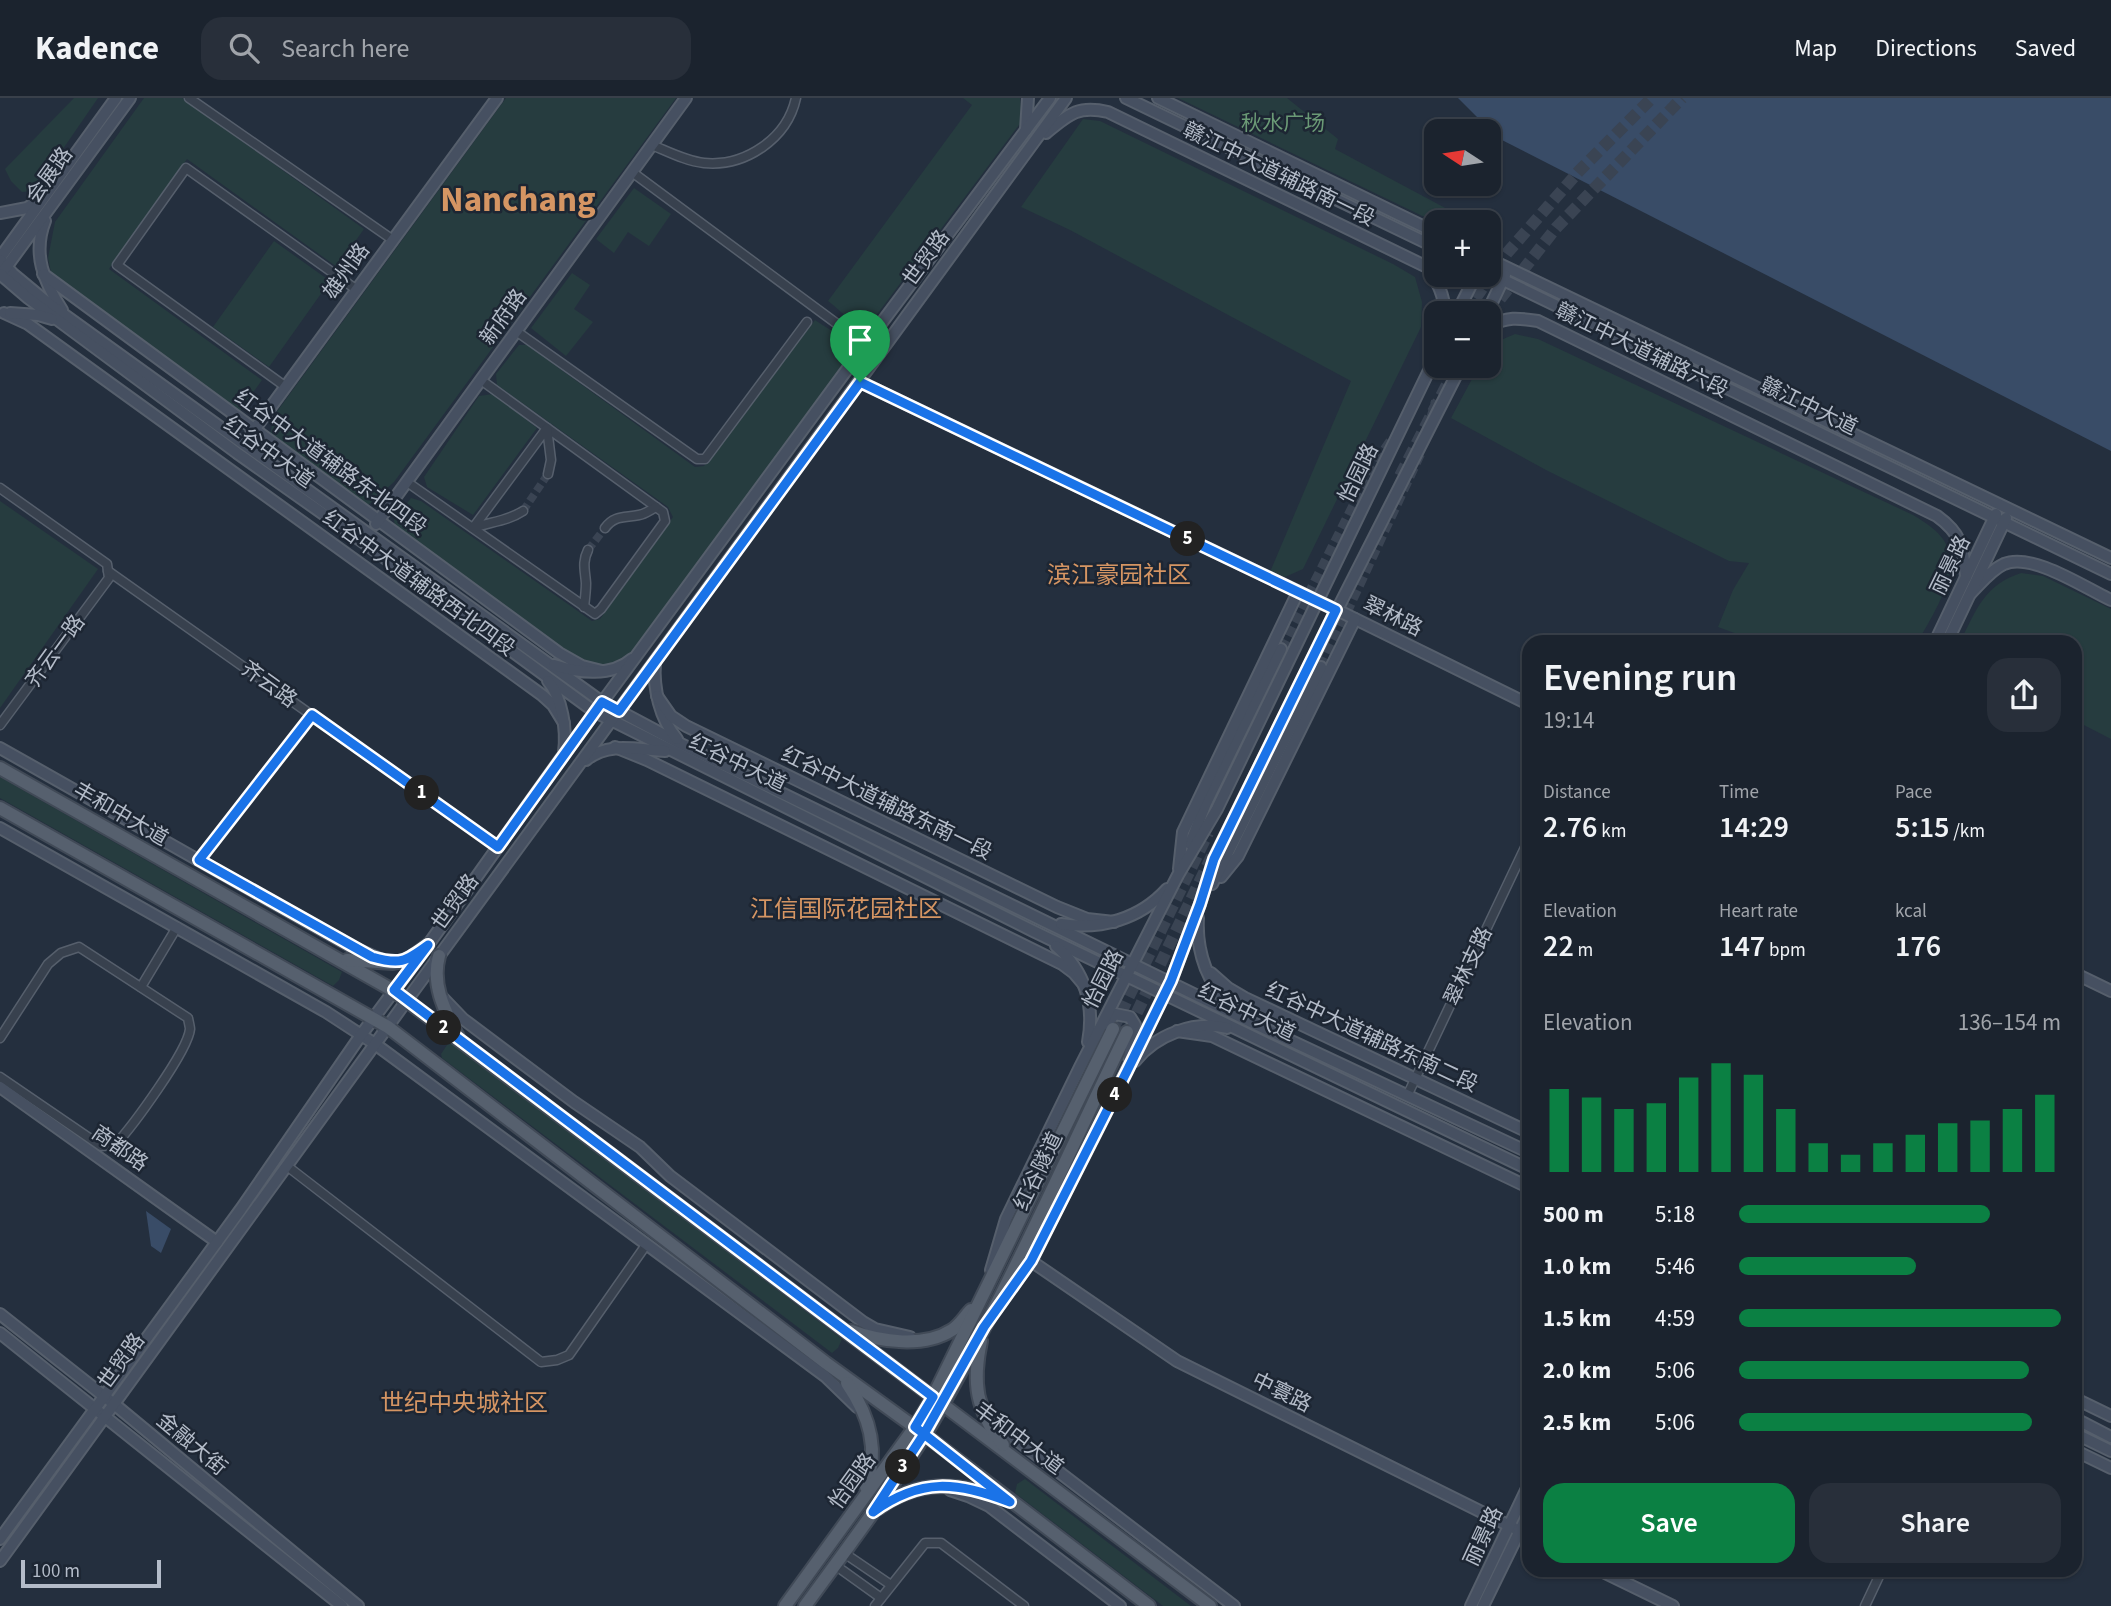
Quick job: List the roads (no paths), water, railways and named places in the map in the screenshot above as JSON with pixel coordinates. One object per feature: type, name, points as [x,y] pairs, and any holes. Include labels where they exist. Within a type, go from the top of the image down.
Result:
[{"type":"main road","name":"会展路","points":[[1,268],[116,98]]},
{"type":"main road","name":"会展路","points":[[47,203],[130,98]]},
{"type":"main road","name":"雄州路","points":[[227,467],[497,98]]},
{"type":"main road","name":"新府路","points":[[352,558],[686,98]]},
{"type":"main road","points":[[1026,132],[1028,98]]},
{"type":"main road","name":"世贸路","points":[[0,1539],[4,1524],[104,1397],[217,1242],[373,1018],[564,754],[1050,98]]},
{"type":"main road","name":"世贸路","points":[[0,1562],[1066,98]]},
{"type":"main road","points":[[1126,98],[1424,242]]},
{"type":"main road","points":[[1158,98],[1424,227]]},
{"type":"main road","name":"赣江中大道辅路南一段","points":[[1033,144],[1060,121],[1080,110],[1090,108],[1108,112],[1427,267],[1438,283],[1444,301]]},
{"type":"main road","points":[[0,213],[47,203],[38,244],[43,274],[62,318],[2,313]]},
{"type":"main road","name":"赣江中大道","points":[[1501,265],[2111,558]]},
{"type":"main road","name":"红谷中大道","points":[[1,268],[62,318],[541,666],[595,712],[611,722],[1033,932],[1522,1166]]},
{"type":"main road","points":[[1493,301],[1508,268]]},
{"type":"main road","name":"红谷中大道辅路东北四段","points":[[43,274],[559,653],[582,666],[602,671]]},
{"type":"main road","name":"赣江中大道","points":[[1503,280],[2111,574]]},
{"type":"main road","name":"红谷中大道辅路西北四段","points":[[2,313],[28,324],[542,695],[553,705],[564,723]]},
{"type":"main road","name":"赣江中大道辅路六段","points":[[1501,321],[1515,317],[1538,321],[1937,516],[1950,525],[1963,547],[1966,577]]},
{"type":"main road","name":"怡园路","points":[[938,1401],[983,1296],[1006,1219],[1178,875],[1217,809],[1426,378]]},
{"type":"main road","name":"怡园路","points":[[805,1606],[873,1512],[984,1327],[1031,1261],[1171,981],[1214,859],[1336,610],[1457,378]]},
{"type":"main road","name":"翠林路","points":[[860,382],[1522,701]]},
{"type":"main road","name":"丽景路","points":[[1950,635],[2005,507]]},
{"type":"main road","name":"丽景路","points":[[1938,635],[1966,577],[1999,520]]},
{"type":"main road","points":[[1970,593],[2003,565],[2023,561],[2037,564],[2111,600]]},
{"type":"main road","points":[[1178,875],[1183,832],[1298,592]]},
{"type":"main road","points":[[1200,904],[1238,856],[1355,619]]},
{"type":"main road","points":[[1048,922],[1093,926],[1114,922],[1137,913],[1158,899],[1178,875],[1206,803],[1281,649]]},
{"type":"main road","points":[[541,666],[602,671],[626,664],[640,653]]},
{"type":"main road","points":[[655,662],[657,696],[671,732],[681,744]]},
{"type":"main road","points":[[541,666],[554,688],[564,723],[567,736],[564,754]]},
{"type":"main road","name":"红谷中大道","points":[[541,666],[681,744],[1251,1022],[1522,1149]]},
{"type":"main road","points":[[1251,1022],[1231,1007],[1215,989],[1204,967],[1198,936],[1200,904],[1321,667]]},
{"type":"main road","name":"红谷中大道辅路东南一段","points":[[657,696],[671,716],[686,726],[1057,906],[1087,919],[1114,922]]},
{"type":"main road","points":[[615,747],[647,760],[1062,964],[1074,972],[1085,986]]},
{"type":"main road","points":[[576,769],[593,755],[615,747],[670,751]]},
{"type":"main road","points":[[0,748],[352,947],[393,963]]},
{"type":"main road","name":"丰和中大道","points":[[0,768],[394,990],[1210,1606]]},
{"type":"main road","points":[[0,808],[388,1027],[826,1363],[920,1431],[1149,1606]]},
{"type":"main road","points":[[0,828],[327,1012],[375,1044],[825,1376],[855,1402],[870,1427]]},
{"type":"main road","points":[[1033,932],[1064,953],[1085,986],[1091,1027],[1088,1048],[1080,1067]]},
{"type":"main road","points":[[338,959],[393,963],[408,960],[428,945]]},
{"type":"main road","points":[[439,956],[435,971],[439,994],[460,1040]]},
{"type":"main road","name":"红谷中大道辅路东南二段","points":[[1204,967],[1245,999],[1522,1129]]},
{"type":"main road","points":[[2082,977],[2111,991]]},
{"type":"main road","points":[[439,994],[463,1019],[574,1102],[640,1147],[670,1176],[863,1322],[875,1329],[923,1339]]},
{"type":"main road","points":[[1080,1067],[1115,1014],[1130,1017],[1135,1024],[1127,1071]]},
{"type":"main road","points":[[1127,1071],[1140,1054],[1177,1031],[1210,1026],[1244,1032]]},
{"type":"main road","name":"红谷隧道","points":[[983,1296],[1113,1028]]},
{"type":"main road","points":[[1177,1031],[1212,1036],[1522,1184]]},
{"type":"main road","name":"红谷隧道","points":[[984,1327],[1127,1032]]},
{"type":"main road","name":"商都路","points":[[0,1087],[217,1242]]},
{"type":"main road","name":"中寰路","points":[[1031,1261],[1177,1361],[1522,1532]]},
{"type":"main road","points":[[841,1327],[882,1339],[923,1339],[939,1336],[954,1329],[983,1296]]},
{"type":"main road","name":"金融大街","points":[[0,1314],[114,1404],[358,1606]]},
{"type":"main road","points":[[984,1327],[976,1364],[978,1399],[987,1423],[1022,1465]]},
{"type":"main road","name":"金融大街","points":[[0,1333],[342,1606]]},
{"type":"main road","points":[[826,1363],[845,1381],[860,1402],[870,1427],[872,1465],[861,1501]]},
{"type":"main road","points":[[978,1399],[991,1417],[1008,1433],[1234,1606]]},
{"type":"main road","points":[[2082,1402],[2111,1416]]},
{"type":"main road","points":[[2082,1422],[2111,1437]]},
{"type":"main road","name":"怡园路","points":[[785,1606],[861,1501],[920,1431]]},
{"type":"main road","points":[[2082,1437],[2111,1451]]},
{"type":"main road","points":[[2082,1454],[2111,1468]]},
{"type":"main road","points":[[873,1512],[891,1499],[934,1485],[960,1486],[1010,1502]]},
{"type":"main road","points":[[934,1485],[968,1496],[989,1507],[1120,1606]]},
{"type":"main road","name":"丽景路","points":[[1471,1606],[1522,1499]]},
{"type":"main road","name":"丽景路","points":[[1483,1606],[1522,1539]]},
{"type":"main road","points":[[1613,1577],[1673,1606]]},
{"type":"street","points":[[189,98],[393,240]]},
{"type":"street","points":[[652,145],[690,161],[707,164],[740,159],[764,147],[776,136],[785,124],[796,98]]},
{"type":"street","points":[[286,387],[117,265],[186,168],[356,290]]},
{"type":"street","points":[[632,172],[879,355]]},
{"type":"street","points":[[516,331],[697,459],[705,458],[807,322]]},
{"type":"street","points":[[407,482],[595,614],[665,521],[663,512],[481,380]]},
{"type":"street","points":[[547,428],[551,460],[548,474]]},
{"type":"street","points":[[473,528],[547,428]]},
{"type":"street","name":"齐云路","points":[[0,488],[107,564],[109,574],[498,847]]},
{"type":"street","points":[[605,528],[610,521],[623,516],[643,514],[656,507]]},
{"type":"street","points":[[473,528],[507,520],[523,511]]},
{"type":"street","points":[[584,607],[586,582],[583,569],[589,550]]},
{"type":"street","name":"齐云一路","points":[[0,725],[109,574]]},
{"type":"street","points":[[199,860],[312,715]]},
{"type":"street","name":"翠林支路","points":[[1408,1094],[1522,854]]},
{"type":"street","points":[[141,986],[177,927]]},
{"type":"street","points":[[0,1038],[48,964],[61,953],[79,947],[188,1018],[190,1028],[183,1049],[128,1131],[115,1145],[101,1146],[0,1077]]},
{"type":"street","points":[[287,1166],[541,1362],[557,1360],[569,1354],[646,1245]]},
{"type":"street","points":[[875,1606],[925,1543],[933,1541],[941,1543],[1024,1606]]},
{"type":"street","points":[[844,1553],[891,1585]]},
{"type":"street","points":[[835,1565],[881,1598]]},
{"type":"street","points":[[1865,1606],[1878,1577]]},
{"type":"water","points":[[1458,98],[2111,98],[2111,451],[1502,140],[1502,119],[1479,119]]},
{"type":"water","points":[[146,1211],[171,1229],[161,1253],[151,1246]]},
{"type":"tunnel","points":[[1473,301],[1507,253],[1580,170],[1652,98]]},
{"type":"tunnel","points":[[1498,301],[1556,228],[1682,98]]},
{"type":"tunnel","points":[[1400,476],[1450,378]]},
{"type":"tunnel","points":[[1431,419],[1436,401]]},
{"type":"tunnel","points":[[1281,649],[1373,467],[1392,439]]},
{"type":"tunnel","points":[[1321,667],[1420,454]]},
{"type":"tunnel","points":[[523,511],[548,474]]},
{"type":"tunnel","points":[[588,550],[605,528]]},
{"type":"tunnel","points":[[1113,1029],[1208,833]]},
{"type":"tunnel","points":[[1129,1029],[1212,856]]},
{"type":"district","name":"Nanchang","points":[[518,199]]},
{"type":"district","name":"滨江豪园社区","points":[[1119,575]]},
{"type":"district","name":"江信国际花园社区","points":[[846,909]]},
{"type":"district","name":"世纪中央城社区","points":[[464,1403]]},
{"type":"park label","name":"秋水广场","points":[[1283,123]]}]
